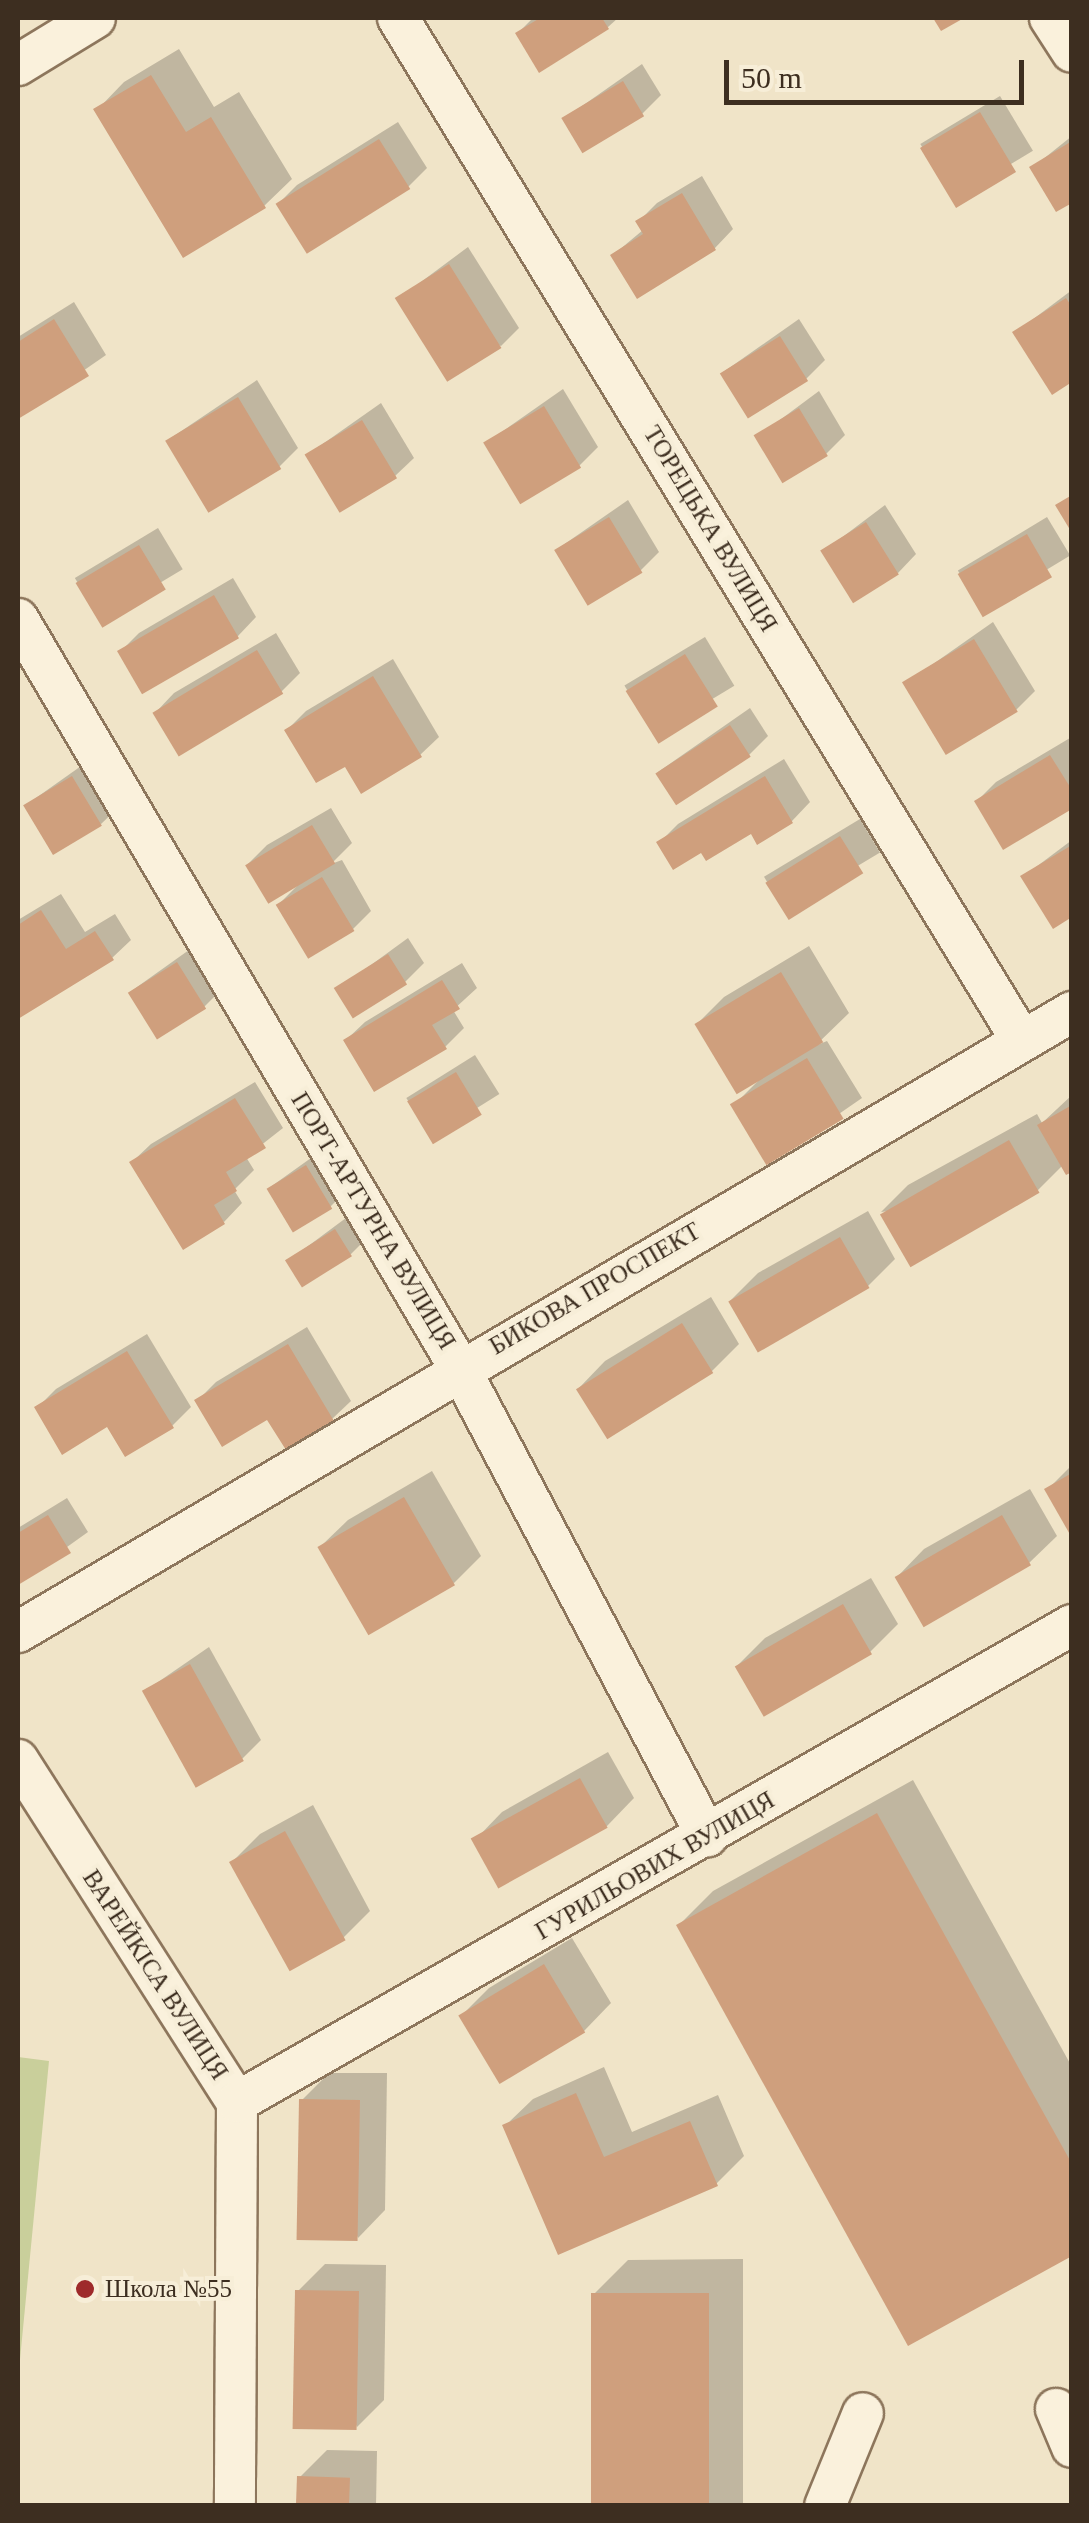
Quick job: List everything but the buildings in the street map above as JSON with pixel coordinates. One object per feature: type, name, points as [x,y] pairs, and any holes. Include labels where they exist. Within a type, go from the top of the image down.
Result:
[{"type":"street","points":[[18,65],[95,18]]},
{"type":"street","name":"ТОРЕЦЬКА ВУЛИЦЯ","points":[[398,18],[1022,1041]]},
{"type":"street","points":[[1050,18],[1072,52]]},
{"type":"street","name":"ПОРТ-АРТУРНА ВУЛИЦЯ","points":[[18,619],[460,1368],[707,1836]]},
{"type":"street","name":"БИКОВА ПРОСПЕКТ","points":[[18,1632],[460,1368],[1072,1012]]},
{"type":"street","name":"ГУРИЛЬОВИХ ВУЛИЦЯ","points":[[236,2102],[707,1836],[1063,1641]]},
{"type":"street","name":"ВАРЕЙКІСА ВУЛИЦЯ","points":[[18,1760],[236,2102],[234,2506]]},
{"type":"street","points":[[1056,2410],[1072,2447]]},
{"type":"street","points":[[825,2506],[863,2413]]},
{"type":"green space","points":[[18,2057],[49,2061],[18,2380]]},
{"type":"place","name":"Школа №55","points":[[85,2289]]}]
